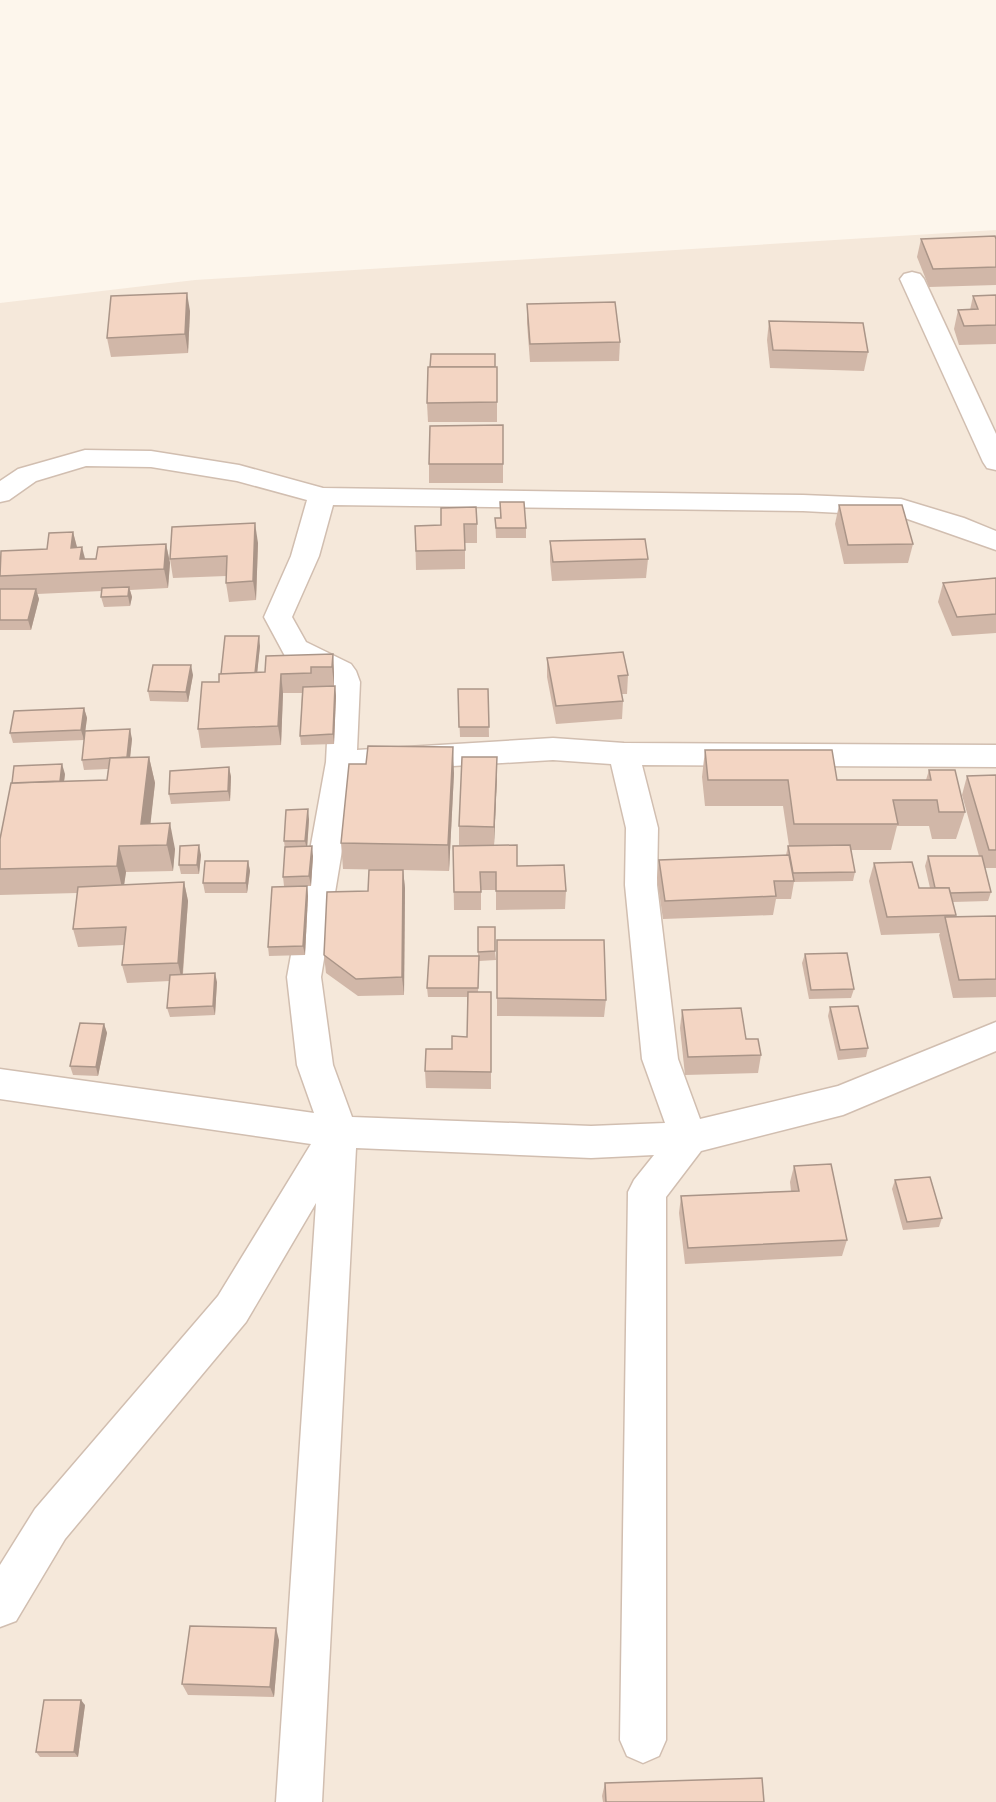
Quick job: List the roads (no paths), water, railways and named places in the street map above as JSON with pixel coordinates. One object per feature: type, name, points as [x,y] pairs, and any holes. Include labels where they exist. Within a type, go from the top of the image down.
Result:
[{"type":"street","points":[[912,279],[996,462]]},
{"type":"street","points":[[0,494],[27,475],[85,458],[151,459],[228,471],[322,496],[803,503],[901,508],[954,524],[996,541]]},
{"type":"street","points":[[299,1802],[339,1132],[315,1065],[304,977],[341,762],[345,682],[341,670],[295,649],[278,617],[305,556],[322,496]]},
{"type":"street","points":[[341,762],[518,748],[598,750],[624,754],[996,756]]},
{"type":"street","points":[[624,754],[642,828],[641,885],[660,1059],[689,1138]]},
{"type":"street","points":[[0,1084],[339,1132],[591,1143],[689,1138],[843,1100],[996,1036]]},
{"type":"street","points":[[0,1605],[50,1524],[232,1309],[339,1132]]},
{"type":"street","points":[[643,1740],[647,1192],[689,1138]]}]
